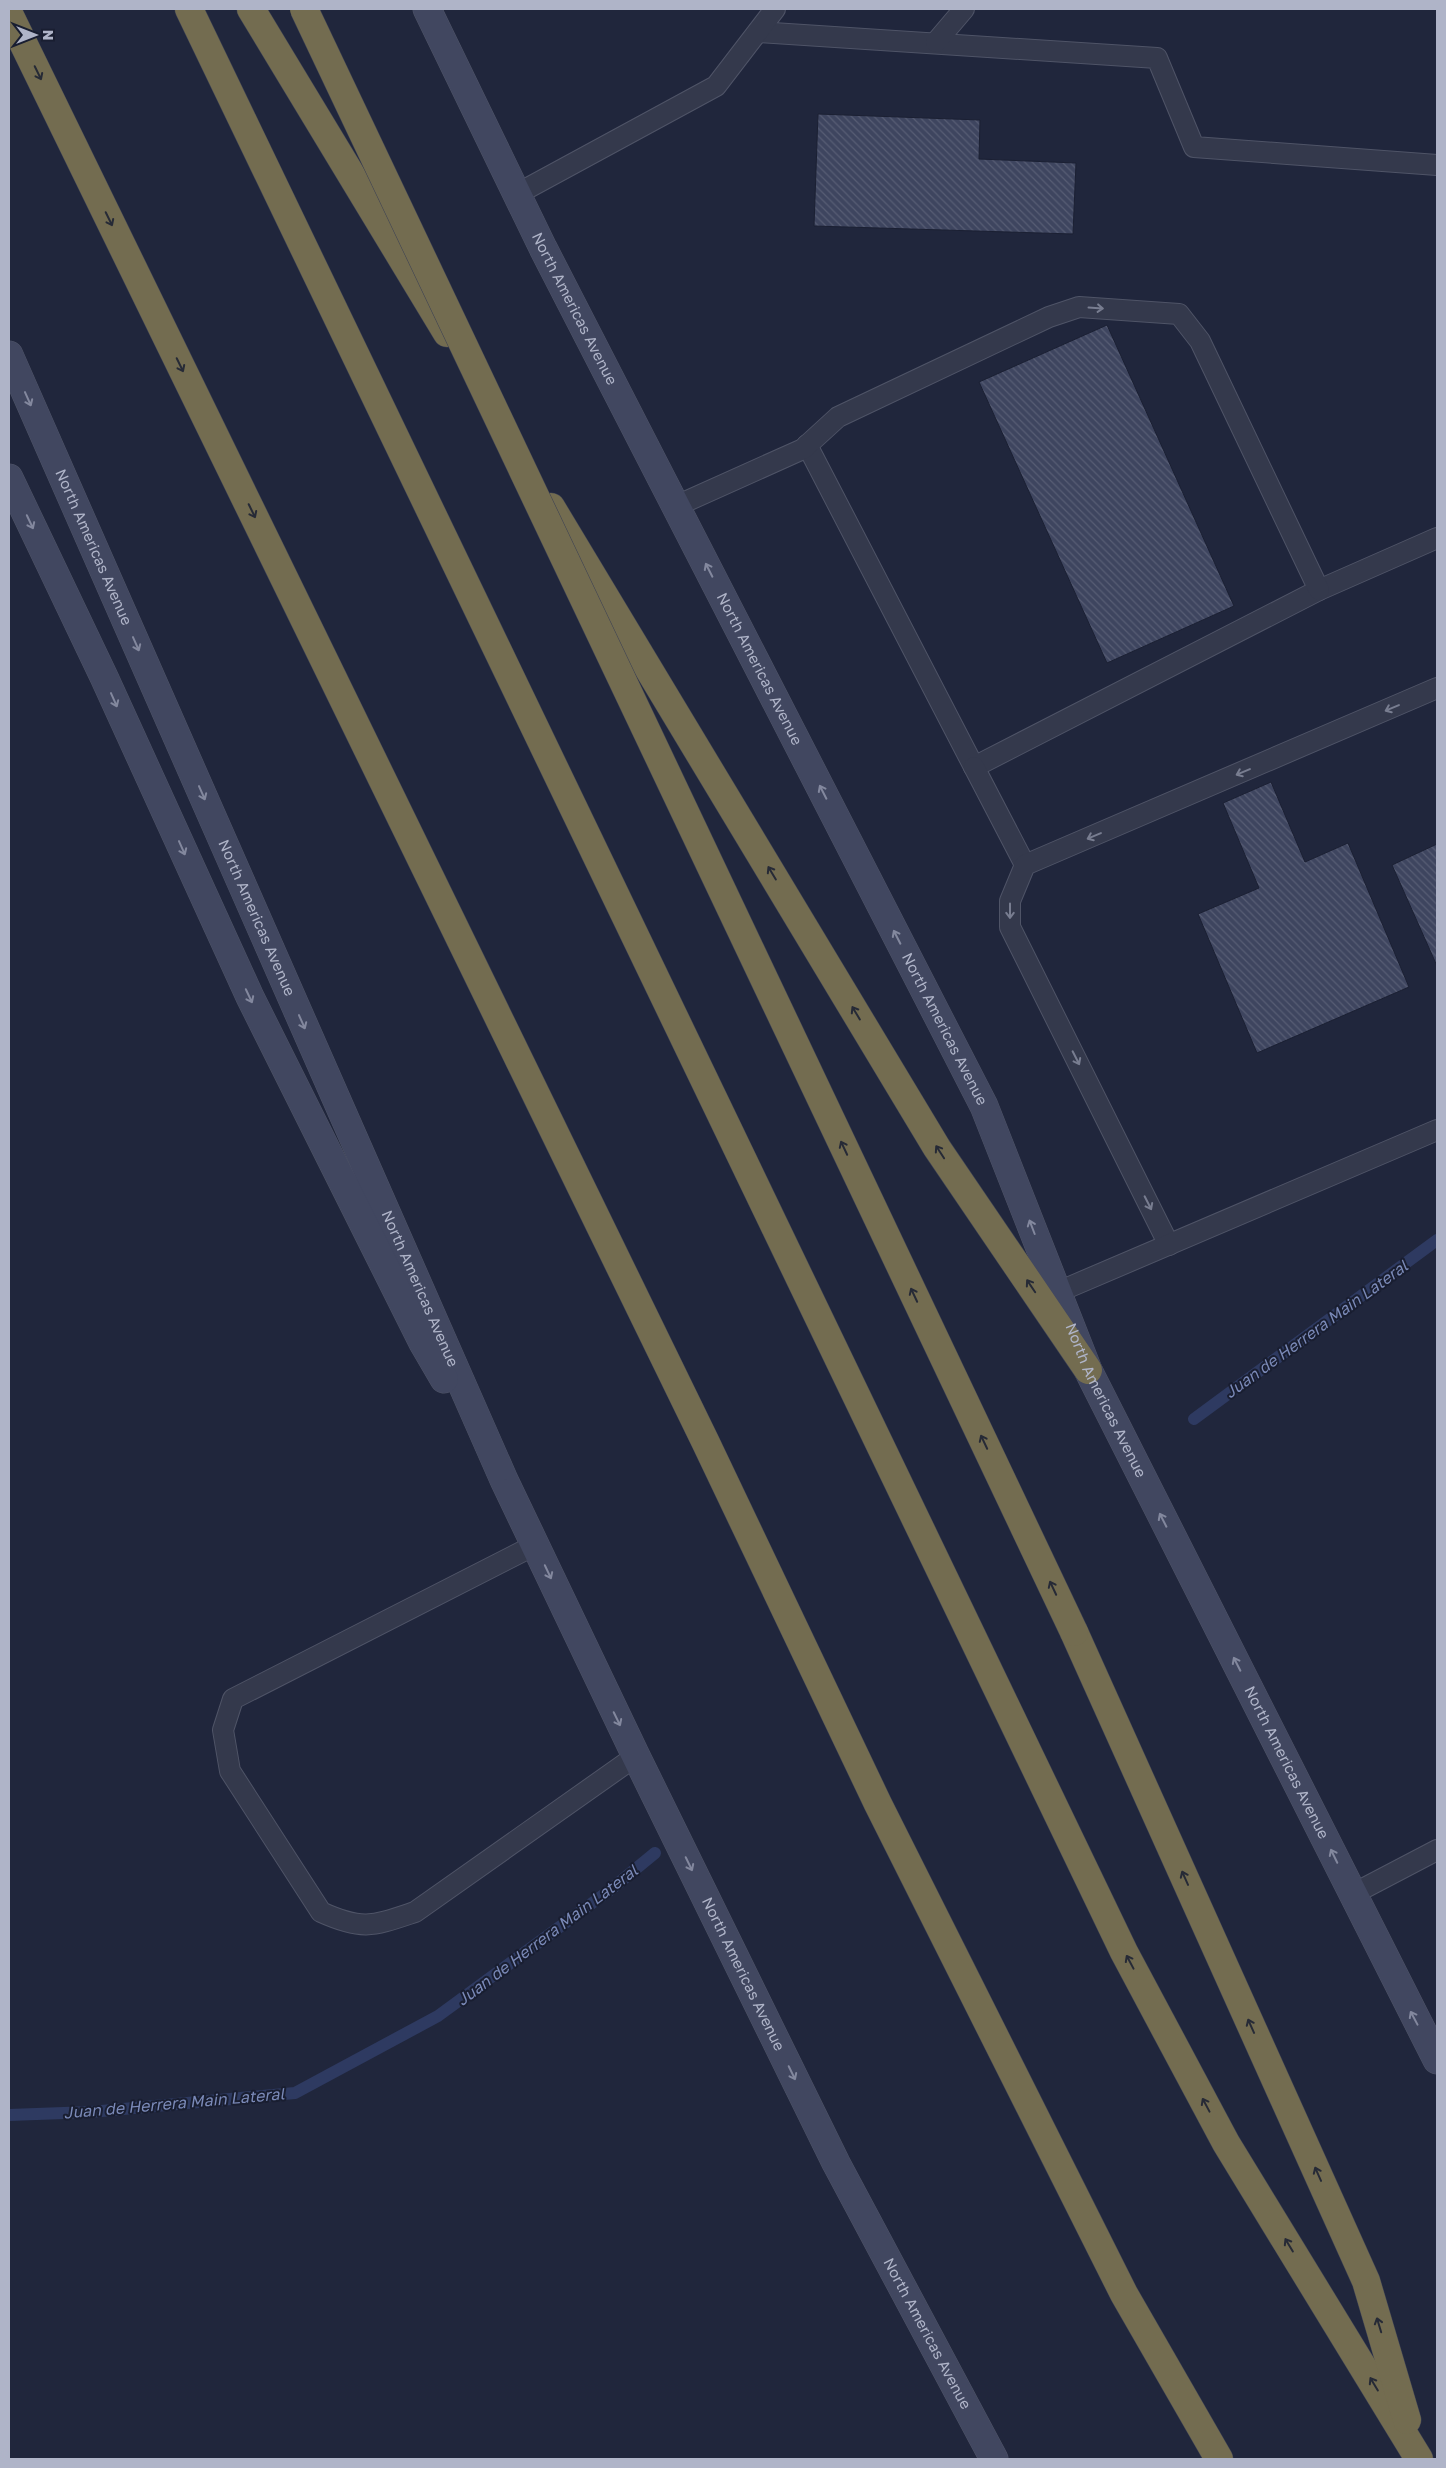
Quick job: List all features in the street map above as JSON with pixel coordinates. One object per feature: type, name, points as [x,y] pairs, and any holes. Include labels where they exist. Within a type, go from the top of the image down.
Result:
[{"type":"highway","points":[[189,9],[1124,1952],[1226,2143],[1418,2457]]},
{"type":"highway","points":[[252,9],[937,1148],[1088,1370]]},
{"type":"highway","points":[[304,9],[1074,1632],[1366,2281],[1418,2457]]},
{"type":"highway","points":[[9,14],[705,1441],[878,1804],[1124,2294],[1219,2459]]},
{"type":"main road","name":"North Americas Avenue","points":[[427,9],[517,194],[984,1106],[1088,1370],[1174,1542],[1286,1758],[1437,2060]]},
{"type":"main road","name":"North Americas Avenue","points":[[9,355],[504,1480],[636,1756],[836,2163],[994,2459]]},
{"type":"main road","name":"North Americas Avenue","points":[[9,478],[104,678],[250,997],[422,1343],[504,1480]]},
{"type":"lane","points":[[517,194],[716,86],[775,9]]},
{"type":"lane","points":[[936,42],[964,9]]},
{"type":"lane","points":[[758,32],[936,42],[1158,58],[1194,147],[1437,165]]},
{"type":"lane","points":[[676,506],[806,446],[838,417],[1049,317],[1078,307],[1179,314],[1200,341],[1319,590]]},
{"type":"lane","points":[[806,446],[1025,865]]},
{"type":"lane","points":[[974,767],[1319,590],[1437,538]]},
{"type":"lane","points":[[1169,1245],[1010,927],[1010,902],[1025,865],[1437,688]]},
{"type":"lane","points":[[1058,1292],[1437,1130]]},
{"type":"lane","points":[[535,1545],[233,1699],[223,1730],[230,1771],[321,1912],[345,1923],[377,1925],[415,1912],[636,1756]]},
{"type":"lane","points":[[1353,1894],[1437,1850]]},
{"type":"building","points":[[818,114],[980,120],[979,159],[1076,163],[1073,234],[814,226]]},
{"type":"building","points":[[1107,325],[1234,606],[1107,663],[979,382]]},
{"type":"building","points":[[1271,782],[1305,862],[1348,843],[1409,987],[1257,1053],[1198,914],[1259,888],[1223,803]]},
{"type":"building","points":[[1437,844],[1437,966],[1392,865]]},
{"type":"waterway","name":"Juan de Herrera Main Lateral","points":[[1194,1419],[1437,1240]]},
{"type":"waterway","name":"Juan de Herrera Main Lateral","points":[[9,2115],[91,2112],[295,2093],[438,2016],[610,1890],[655,1853]]}]
